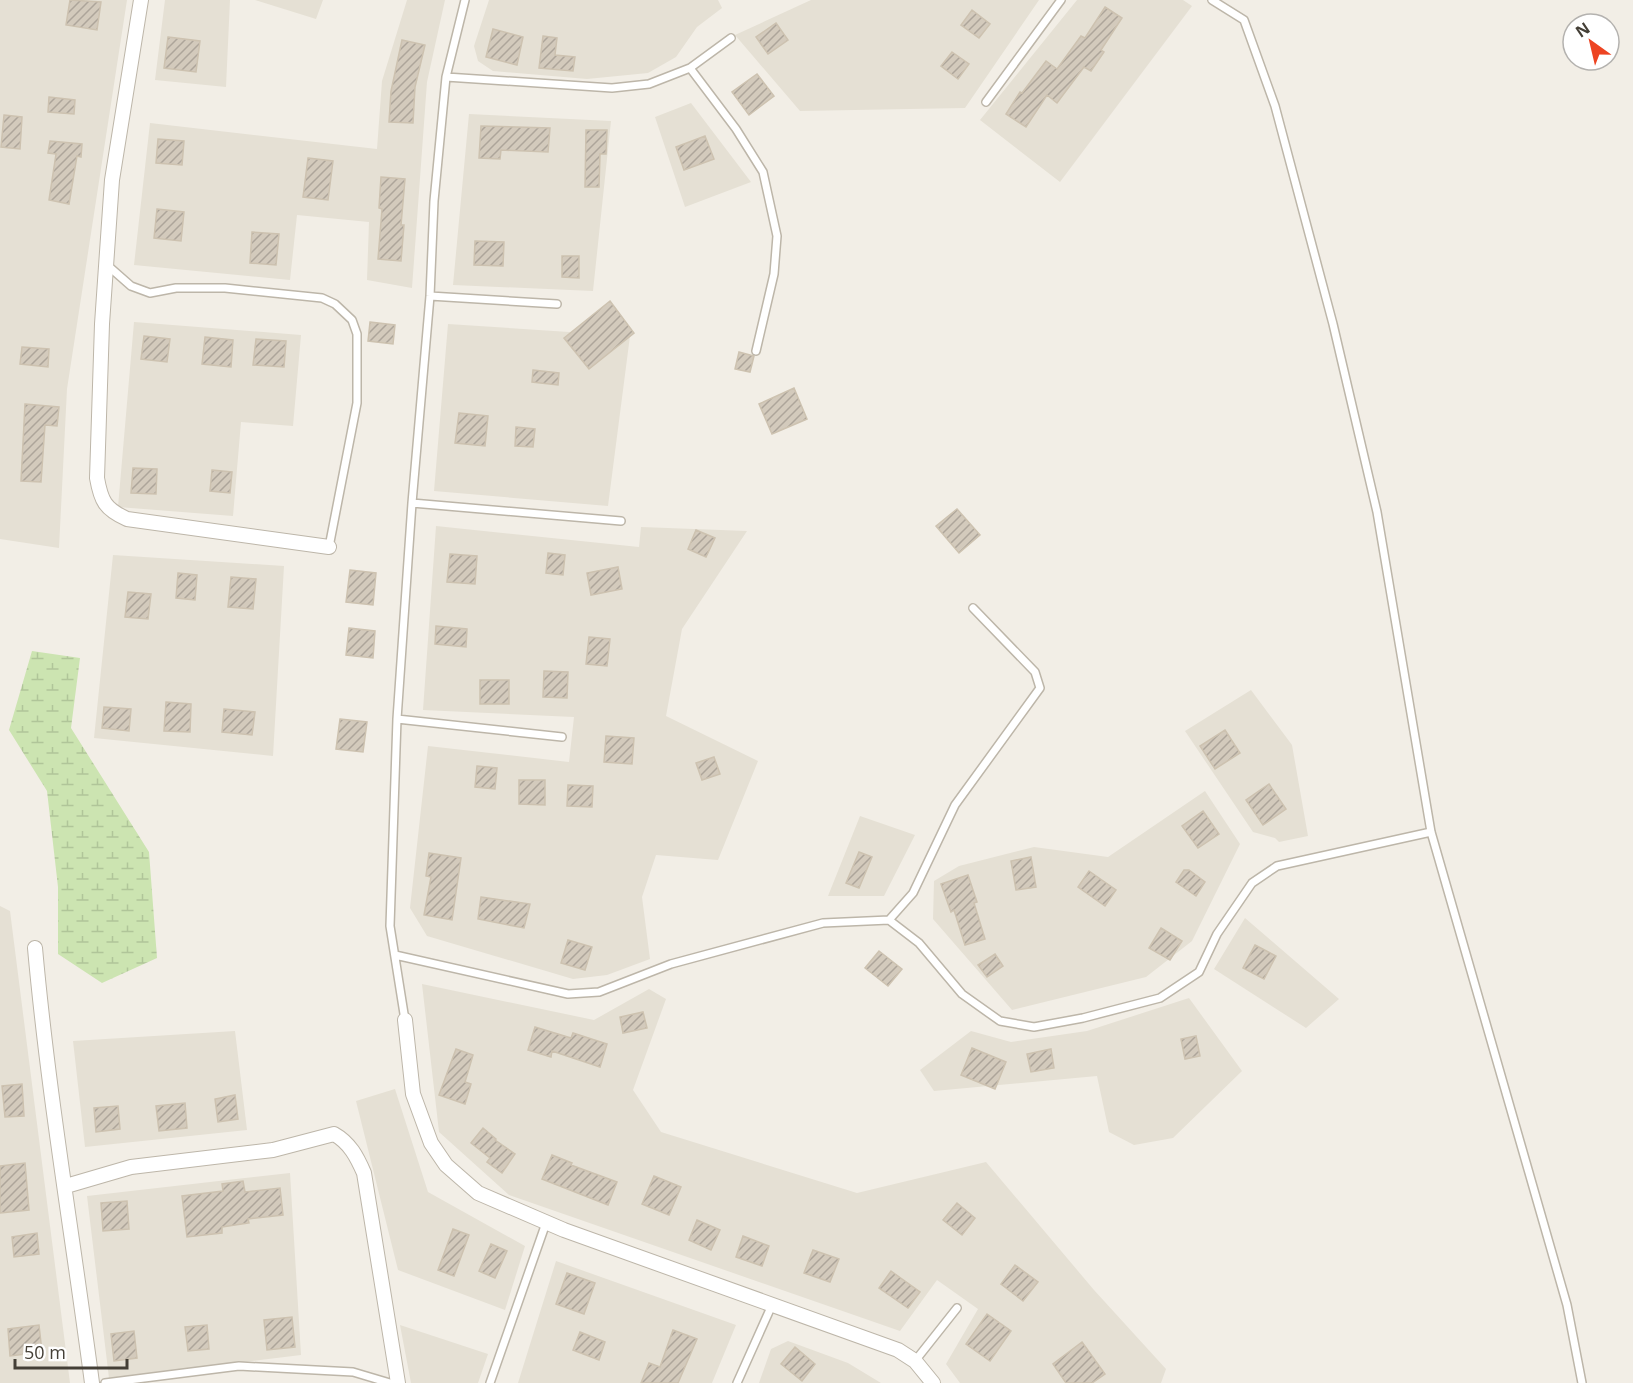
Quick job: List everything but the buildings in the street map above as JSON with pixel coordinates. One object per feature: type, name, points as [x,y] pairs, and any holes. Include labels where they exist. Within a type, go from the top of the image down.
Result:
[{"type":"street","points":[[141,0],[112,180],[97,478],[100,496],[111,511],[127,519],[329,547]]},
{"type":"street","points":[[35,948],[44,1045],[66,1186],[92,1383]]},
{"type":"street","points":[[405,1020],[412,1094],[432,1143],[446,1165],[478,1193],[546,1223],[898,1350],[915,1361],[933,1383]]},
{"type":"street","points":[[66,1186],[131,1167],[273,1150],[334,1134],[345,1140],[357,1157],[364,1173],[398,1383]]},
{"type":"lane","points":[[405,1020],[390,926],[397,719],[412,503],[430,296],[434,201],[446,77],[465,0]]},
{"type":"lane","points":[[986,102],[1061,0]]},
{"type":"lane","points":[[1212,0],[1244,20],[1275,106],[1330,312],[1377,512],[1431,832],[1567,1305],[1582,1383]]},
{"type":"lane","points":[[446,77],[612,88],[649,84],[690,68],[731,38]]},
{"type":"lane","points":[[690,68],[736,129],[764,172],[777,236],[774,274],[756,351]]},
{"type":"lane","points":[[106,264],[131,286],[150,292],[176,288],[225,288],[322,298],[335,304],[352,320],[357,334],[357,403],[329,547]]},
{"type":"lane","points":[[430,296],[557,304]]},
{"type":"lane","points":[[412,503],[621,521]]},
{"type":"lane","points":[[889,920],[913,893],[955,805],[1040,688],[1035,672],[973,608]]},
{"type":"lane","points":[[397,719],[562,737]]},
{"type":"lane","points":[[395,955],[568,994],[599,992],[671,964],[823,922],[889,920],[919,943],[962,994],[1000,1021],[1034,1027],[1083,1018],[1160,998],[1199,972],[1217,934],[1252,883],[1277,866],[1431,832]]},
{"type":"lane","points":[[490,1383],[546,1223]]},
{"type":"lane","points":[[737,1383],[772,1305]]},
{"type":"lane","points":[[915,1361],[957,1308]]},
{"type":"lane","points":[[105,1383],[239,1366],[353,1372],[390,1383]]},
{"type":"shaded area","points":[[0,0],[127,0],[67,389],[59,548],[0,539]]},
{"type":"shaded area","points":[[165,0],[230,0],[226,87],[155,80]]},
{"type":"shaded area","points":[[255,0],[323,0],[316,19]]},
{"type":"shaded area","points":[[407,0],[445,0],[427,82],[412,288],[367,280],[369,222],[297,215],[290,280],[134,265],[150,123],[377,149],[382,81]]},
{"type":"shaded area","points":[[489,0],[718,0],[722,8],[697,27],[676,57],[648,73],[587,79],[493,71],[478,61],[474,46]]},
{"type":"shaded area","points":[[811,0],[1039,0],[965,108],[800,111],[735,35]]},
{"type":"shaded area","points":[[1077,0],[1183,0],[1192,6],[1060,182],[980,120]]},
{"type":"shaded area","points":[[691,103],[751,182],[685,207],[655,117]]},
{"type":"shaded area","points":[[469,114],[611,121],[593,291],[453,285]]},
{"type":"shaded area","points":[[134,322],[301,335],[293,426],[241,422],[233,516],[118,507]]},
{"type":"shaded area","points":[[448,324],[630,336],[608,506],[434,491]]},
{"type":"shaded area","points":[[436,526],[639,547],[641,527],[747,531],[682,629],[666,716],[758,761],[718,860],[656,855],[642,897],[650,959],[607,975],[573,979],[427,936],[410,908],[428,746],[569,762],[574,717],[423,710]]},
{"type":"shaded area","points":[[113,555],[284,566],[273,756],[94,738]]},
{"type":"shaded area","points":[[1251,690],[1292,745],[1308,836],[1279,842],[1275,838],[1253,832],[1185,731]]},
{"type":"shaded area","points":[[1205,791],[1240,844],[1192,941],[1146,977],[1012,1010],[933,919],[934,881],[959,866],[1034,847],[1108,857]]},
{"type":"shaded area","points":[[860,816],[915,835],[884,896],[828,896]]},
{"type":"shaded area","points":[[0,906],[10,911],[70,1383],[0,1383]]},
{"type":"shaded area","points":[[1245,918],[1339,999],[1306,1028],[1214,969]]},
{"type":"shaded area","points":[[422,984],[594,1020],[649,989],[666,999],[633,1090],[661,1132],[857,1193],[986,1162],[1094,1290],[1166,1369],[1161,1383],[960,1383],[946,1364],[978,1309],[937,1280],[900,1331],[509,1195],[439,1132]]},
{"type":"shaded area","points":[[1189,998],[1242,1071],[1173,1138],[1134,1145],[1109,1132],[1097,1076],[934,1091],[920,1070],[971,1031],[1011,1042],[1087,1031]]},
{"type":"shaded area","points":[[235,1031],[247,1130],[85,1147],[73,1041]]},
{"type":"shaded area","points":[[395,1089],[428,1192],[525,1246],[505,1310],[398,1270],[356,1101]]},
{"type":"shaded area","points":[[290,1173],[301,1355],[109,1378],[87,1196]]},
{"type":"shaded area","points":[[556,1261],[736,1325],[712,1383],[518,1383]]},
{"type":"shaded area","points":[[400,1325],[488,1354],[478,1383],[411,1383]]},
{"type":"shaded area","points":[[788,1341],[848,1363],[881,1383],[759,1383],[771,1349]]},
{"type":"green space","points":[[32,651],[80,658],[71,728],[149,852],[157,958],[102,983],[58,954],[58,887],[47,791],[9,730]]}]
